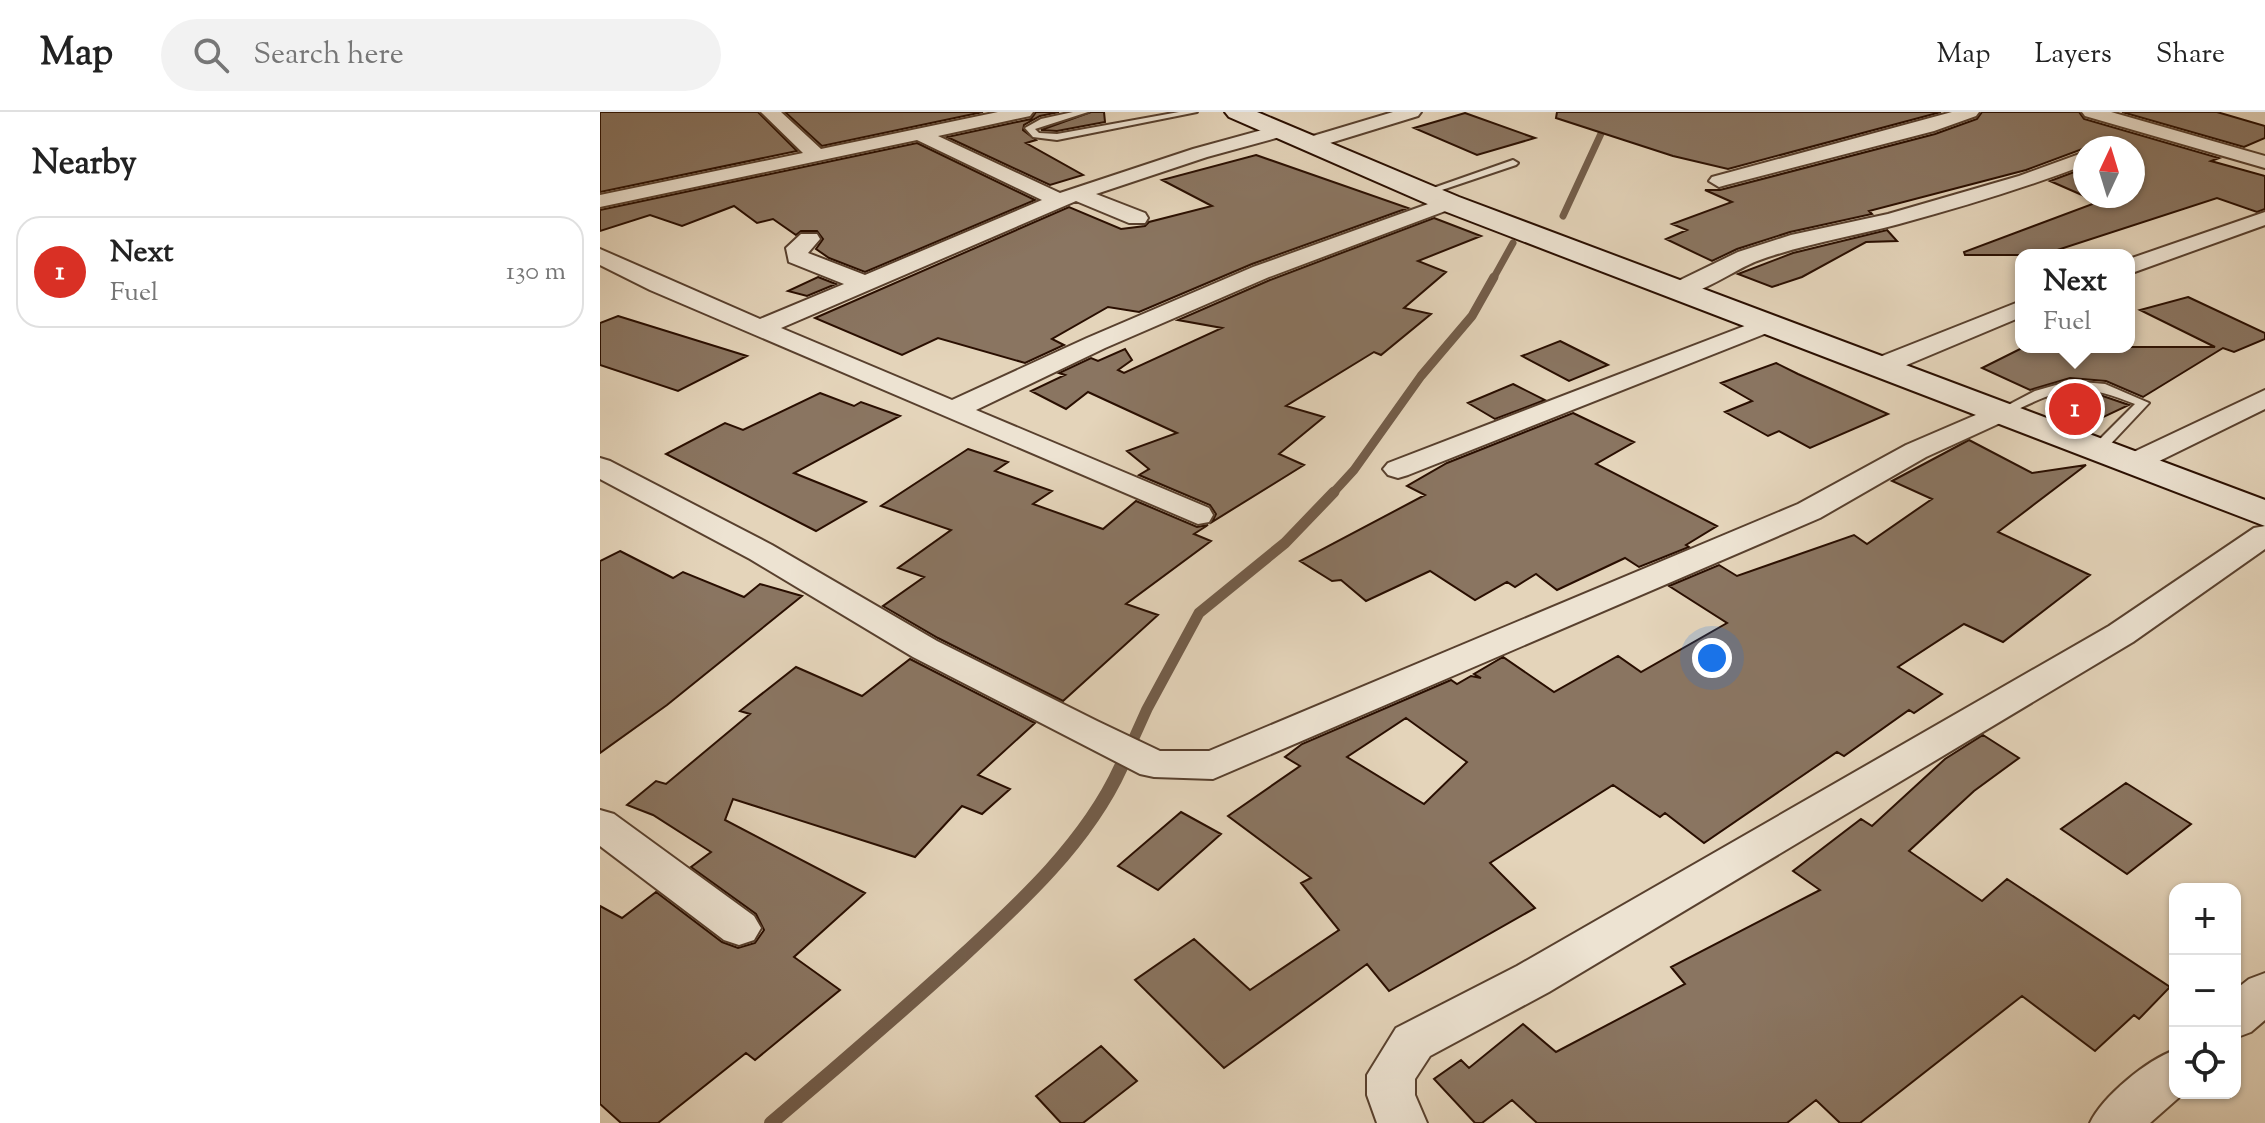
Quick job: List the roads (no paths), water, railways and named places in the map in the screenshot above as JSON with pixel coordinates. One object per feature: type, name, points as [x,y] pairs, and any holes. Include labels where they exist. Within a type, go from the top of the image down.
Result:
[{"type":"main road","points":[[1237,112],[1436,198],[2265,514]]},
{"type":"street","points":[[770,112],[817,155]]},
{"type":"street","points":[[600,201],[1023,112]]},
{"type":"street","points":[[1310,143],[1412,112]]},
{"type":"street","points":[[2091,112],[2265,162]]},
{"type":"street","points":[[1719,181],[1927,127],[1956,113]]},
{"type":"street","points":[[761,328],[1067,197],[1200,153],[1280,131]]},
{"type":"street","points":[[2144,136],[2158,131]]},
{"type":"street","points":[[917,133],[1067,197],[1137,218]]},
{"type":"street","points":[[1676,291],[1746,257],[1799,240],[1893,219],[2026,180],[2073,162]]},
{"type":"street","points":[[952,411],[1096,343],[1436,198]]},
{"type":"street","points":[[2135,265],[2265,218]]},
{"type":"street","points":[[809,239],[797,248],[797,257],[864,283]]},
{"type":"street","points":[[600,256],[658,285],[1198,515]]},
{"type":"street","points":[[1881,366],[2015,310]]},
{"type":"street","points":[[1398,469],[1768,324]]},
{"type":"street","points":[[2133,463],[2265,398]]},
{"type":"street","points":[[600,467],[761,552],[925,649],[1084,730],[1154,764],[1213,765],[1809,511],[1916,451],[1999,413]]},
{"type":"street","points":[[1402,1123],[1391,1095],[1391,1075],[1413,1042],[1533,979],[2121,634],[2265,535]]},
{"type":"street","points":[[600,825],[739,928]]},
{"type":"street","points":[[2241,1013],[2265,992]]},
{"type":"street","points":[[2115,1123],[2169,1076]]},
{"type":"lane","points":[[1084,112],[1044,121],[1029,128],[1036,135],[1057,137],[1167,114],[1193,112]]},
{"type":"lane","points":[[1436,198],[1513,163]]},
{"type":"lane","points":[[1999,413],[2048,390],[2078,382],[2111,388],[2143,403],[2097,450]]},
{"type":"waterway","points":[[1563,216],[1611,112]]},
{"type":"waterway","points":[[1493,279],[1513,243]]},
{"type":"waterway","points":[[1332,494],[1354,470],[1421,376],[1472,316],[1494,277]]},
{"type":"waterway","points":[[1120,768],[1147,709],[1199,613],[1285,543],[1334,492]]},
{"type":"waterway","points":[[771,1123],[933,983],[1026,896],[1089,822],[1120,768]]},
{"type":"place","name":"Next","points":[[2075,409]]}]
